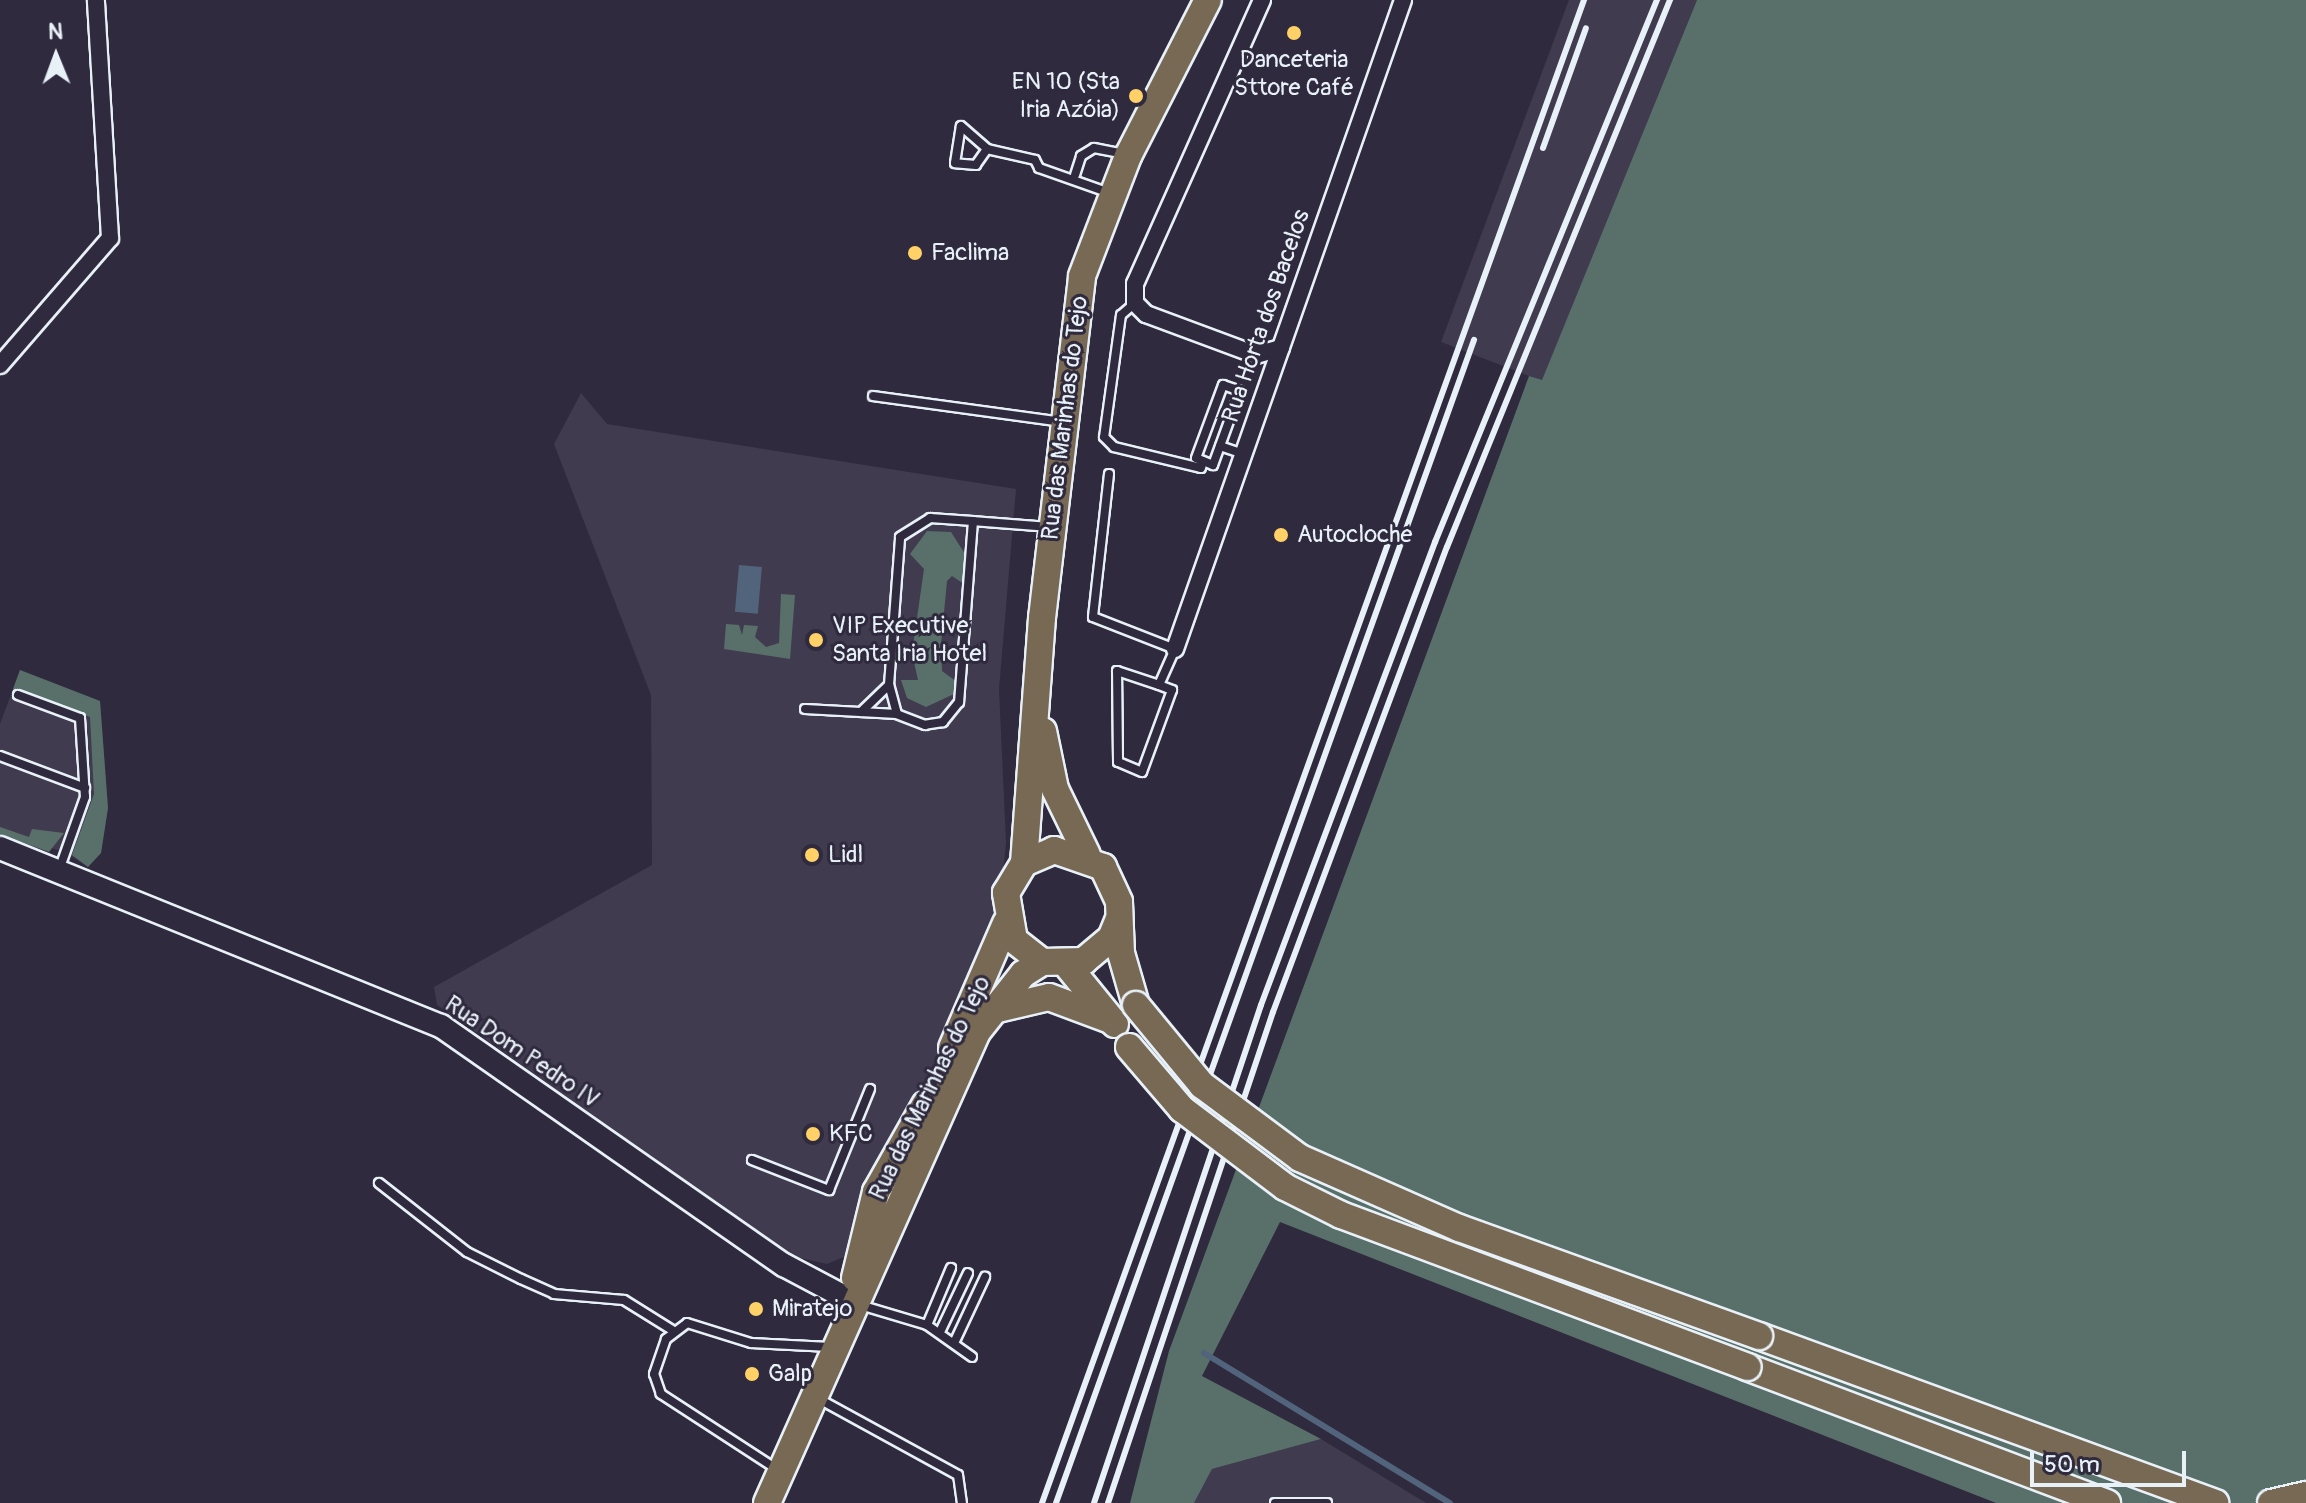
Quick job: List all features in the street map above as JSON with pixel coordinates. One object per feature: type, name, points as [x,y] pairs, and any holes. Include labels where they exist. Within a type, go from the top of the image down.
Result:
[{"type":"main road","name":"Rua das Marinhas do Tejo","points":[[1024,863],[1051,527],[1082,276],[1111,193],[1208,0]]},
{"type":"main road","points":[[1037,689],[1055,789],[1087,855],[1114,883],[1118,921],[1136,1005],[1202,1085],[1300,1158],[1459,1228],[2215,1503]]},
{"type":"main road","points":[[1087,855],[1054,850],[1024,863],[1006,893],[1006,923],[1026,953],[1055,964],[1113,1021],[1129,1047],[1192,1118],[1285,1187],[1341,1215],[2107,1503]]},
{"type":"main road","points":[[1055,964],[1100,951],[1118,921]]},
{"type":"main road","name":"Rua das Marinhas do Tejo","points":[[852,1301],[857,1250],[876,1192],[930,1096],[1006,923]]},
{"type":"main road","name":"Rua das Marinhas do Tejo","points":[[767,1503],[852,1301],[993,1010],[1055,964]]},
{"type":"main road","points":[[993,1010],[1049,997],[1113,1021]]},
{"type":"street","points":[[0,365],[110,238],[96,0]]},
{"type":"street","points":[[1262,0],[1152,241],[1135,303],[1146,314],[1256,355],[1281,348]]},
{"type":"street","name":"Rua Horta dos Bacelos","points":[[1175,649],[1403,0]]},
{"type":"street","name":"Rua Dom Pedro IV","points":[[0,848],[441,1026],[784,1265],[852,1301]]},
{"type":"lane","points":[[987,149],[976,165],[955,163],[961,126],[987,149],[1075,175],[1111,193]]},
{"type":"lane","points":[[1075,175],[1081,156],[1094,148],[1128,156]]},
{"type":"lane","points":[[1135,303],[1121,315],[1104,437],[1114,447],[1201,468],[1203,461]]},
{"type":"lane","points":[[1223,385],[1240,391],[1232,413],[1213,465],[1196,458],[1223,385]]},
{"type":"lane","points":[[873,396],[1063,422]]},
{"type":"lane","points":[[1232,413],[1255,421]]},
{"type":"lane","points":[[1220,446],[1243,454]]},
{"type":"lane","points":[[1109,474],[1093,617],[1175,649],[1159,685]]},
{"type":"lane","points":[[897,714],[889,685],[900,537],[930,518],[1051,527]]},
{"type":"lane","points":[[805,709],[897,714],[925,725],[943,722],[959,702],[973,521]]},
{"type":"lane","points":[[1117,671],[1159,685],[1172,690],[1142,772],[1118,762],[1117,671]]},
{"type":"lane","points":[[861,712],[889,685]]},
{"type":"lane","points":[[18,695],[80,718],[85,788],[58,871]]},
{"type":"lane","points":[[0,756],[85,788]]},
{"type":"lane","points":[[752,1160],[829,1190],[870,1089]]},
{"type":"lane","points":[[379,1183],[467,1252],[554,1294],[624,1300],[672,1330]]},
{"type":"lane","points":[[927,1325],[951,1268]]},
{"type":"lane","points":[[940,1332],[968,1273]]},
{"type":"lane","points":[[955,1341],[985,1277]]},
{"type":"lane","points":[[852,1301],[927,1325],[955,1341],[972,1357]]},
{"type":"lane","points":[[780,1471],[654,1385],[672,1330],[687,1323],[751,1343],[831,1347]]},
{"type":"lane","points":[[811,1395],[958,1475],[962,1503]]},
{"type":"lane","points":[[1275,1503],[1327,1503]]},
{"type":"shaded area","points":[[1569,0],[1697,0],[1542,381],[1441,342]]},
{"type":"shaded area","points":[[581,393],[607,424],[1016,489],[999,689],[1006,842],[1001,896],[969,996],[853,1253],[827,1264],[792,1256],[437,1005],[434,987],[652,865],[651,695],[554,444]]},
{"type":"shaded area","points":[[20,670],[100,701],[108,808],[101,853],[88,867],[65,852],[0,834],[0,724]]},
{"type":"shaded area","points":[[1321,1439],[1426,1503],[1194,1503],[1212,1469]]},
{"type":"green space","points":[[1697,0],[2306,0],[2306,1503],[1996,1503],[1280,1222],[1202,1376],[1321,1439],[1212,1469],[1194,1503],[1130,1503],[1169,1351],[1529,376],[1542,380]]},
{"type":"green space","points":[[927,531],[951,532],[965,554],[964,584],[952,576],[947,581],[941,644],[942,671],[957,682],[954,694],[926,707],[907,698],[901,680],[918,680],[912,653],[924,569],[910,554]]},
{"type":"green space","points":[[781,594],[795,595],[790,659],[724,649],[726,624],[739,625],[742,635],[744,625],[758,626],[755,637],[766,647],[779,643]]},
{"type":"green space","points":[[20,670],[100,701],[108,808],[101,853],[88,867],[72,855],[94,794],[90,717],[13,689]]},
{"type":"green space","points":[[0,827],[29,837],[32,829],[64,833],[49,852],[0,834]]},
{"type":"water","points":[[739,565],[762,567],[758,614],[735,612]]},
{"type":"waterway","points":[[1204,1353],[1450,1503]]},
{"type":"railway","points":[[1042,1503],[1584,0]]},
{"type":"railway","points":[[1094,1503],[1261,1005],[1435,542],[1657,0]]},
{"type":"railway","points":[[1108,1503],[1273,1012],[1447,547],[1670,0]]},
{"type":"railway","points":[[1543,148],[1586,28]]},
{"type":"railway","points":[[1056,1503],[1474,340]]},
{"type":"place","name":"Danceteria Sttore Café","points":[[1294,33]]},
{"type":"place","name":"EN 10 (Sta Iria Azóia)","points":[[1136,96]]},
{"type":"place","name":"Faclima","points":[[915,253]]},
{"type":"place","name":"Autocloche","points":[[1281,535]]},
{"type":"place","name":"VIP Executive Santa Iria Hotel","points":[[816,640]]},
{"type":"place","name":"Lidl","points":[[812,855]]},
{"type":"place","name":"KFC","points":[[813,1134]]},
{"type":"place","name":"Miratejo","points":[[756,1309]]},
{"type":"place","name":"Galp","points":[[752,1374]]}]
